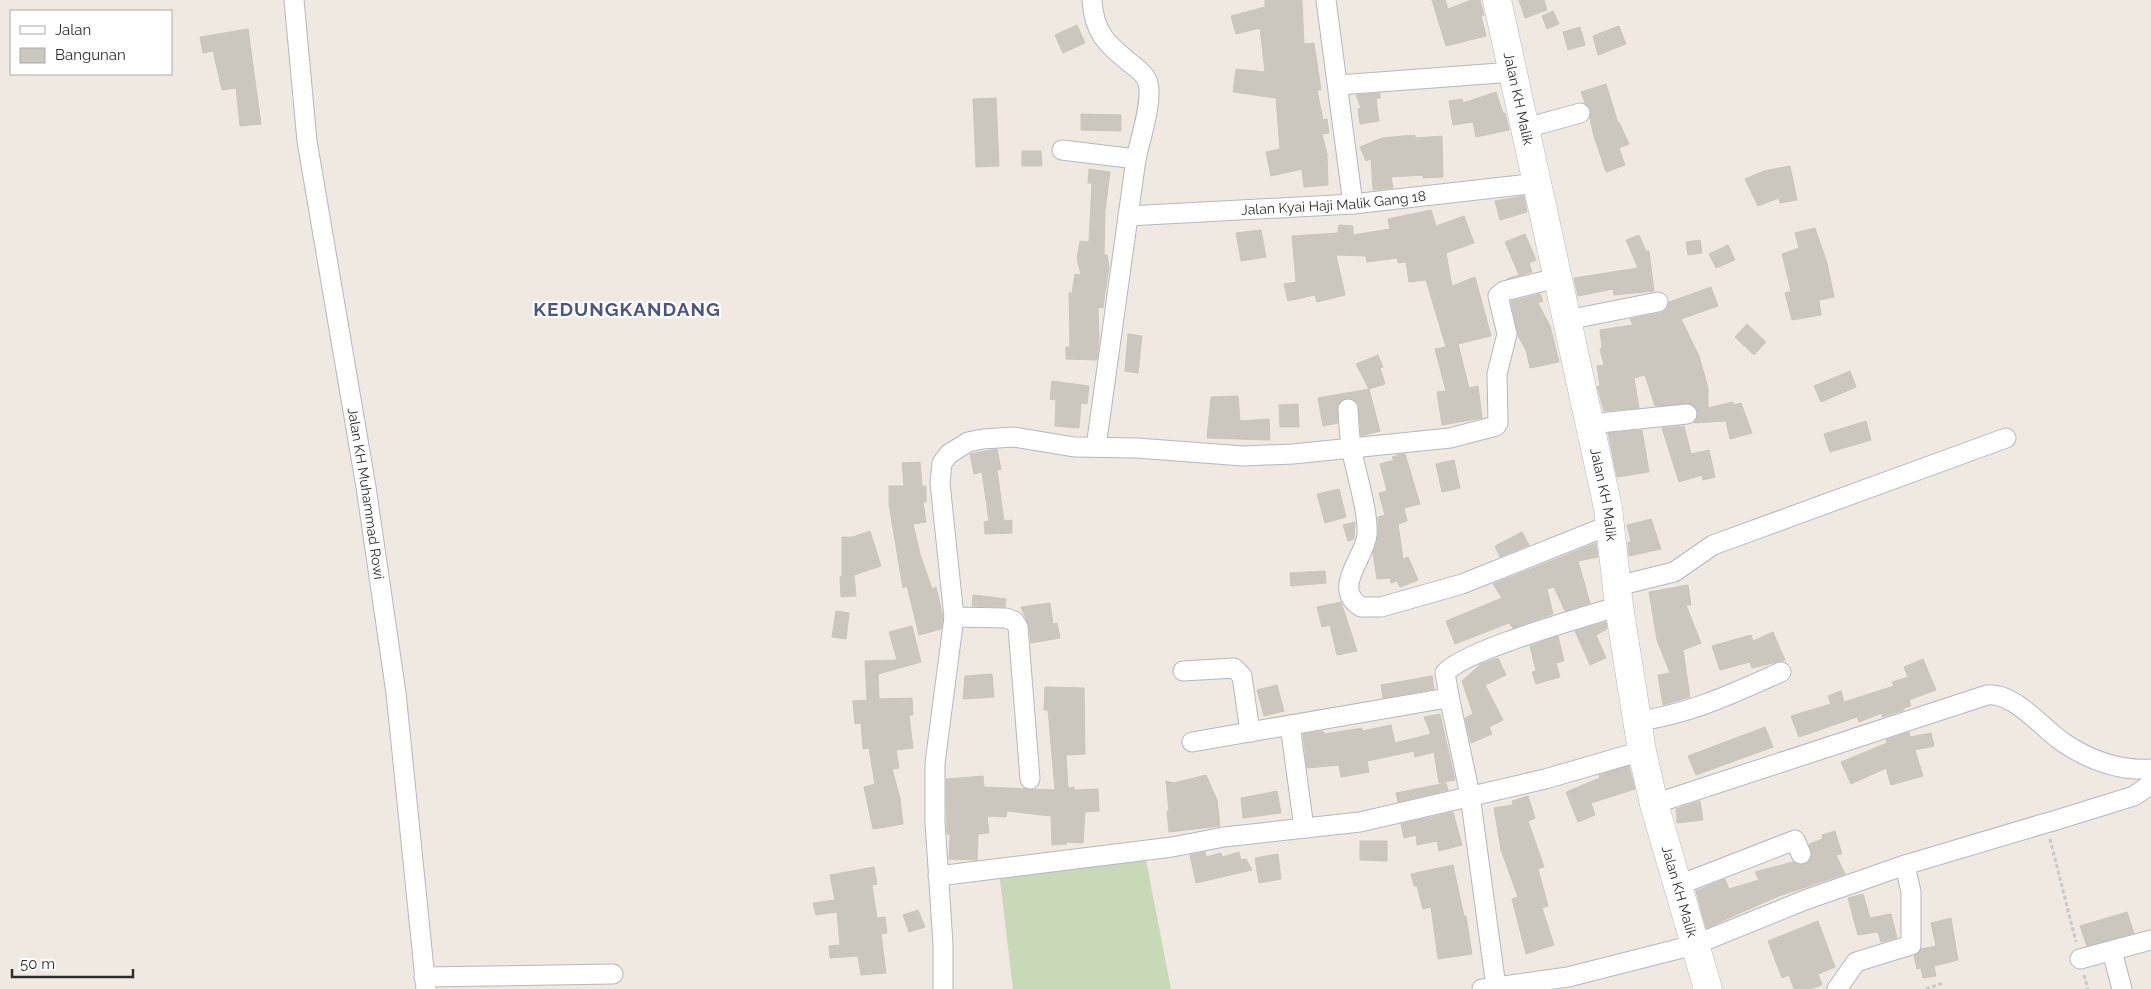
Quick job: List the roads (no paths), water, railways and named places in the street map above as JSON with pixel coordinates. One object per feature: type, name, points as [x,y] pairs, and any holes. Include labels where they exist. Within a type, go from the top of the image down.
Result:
[{"type":"street","name":"Jalan KH Muhammad Rowi","points":[[294,0],[307,141],[366,487],[396,693],[425,983]]},
{"type":"street","points":[[1092,0],[1093,16],[1103,38],[1112,49],[1138,68],[1148,81],[1149,97],[1136,159],[1096,448]]},
{"type":"street","points":[[1326,0],[1339,85],[1353,204]]},
{"type":"street","name":"Jalan KH Malik","points":[[1497,0],[1590,424],[1610,525],[1618,596],[1642,751],[1654,804],[1708,989]]},
{"type":"street","points":[[1339,85],[1514,72]]},
{"type":"street","points":[[1526,128],[1580,113]]},
{"type":"street","points":[[1062,150],[1136,159]]},
{"type":"street","name":"Jalan Kyai Haji Malik Gang 18","points":[[1128,216],[1353,204],[1538,183]]},
{"type":"street","points":[[943,989],[935,822],[935,763],[954,617],[940,483],[942,463],[948,454],[968,442],[1014,437],[1074,447],[1137,448],[1243,456],[1450,438],[1498,426],[1497,374],[1506,334],[1498,296],[1504,291],[1557,278]]},
{"type":"street","points":[[1567,320],[1658,302]]},
{"type":"street","points":[[1348,408],[1351,448],[1368,528],[1364,547],[1354,564],[1348,584],[1350,596],[1360,607],[1370,609],[1381,607],[1462,584],[1610,525]]},
{"type":"street","points":[[1590,424],[1687,414]]},
{"type":"street","points":[[2006,438],[1713,545],[1674,572],[1461,660],[1445,673],[1470,795],[1489,988],[1568,977],[1694,945],[1905,864],[2134,796],[2151,784]]},
{"type":"street","points":[[954,617],[1006,618],[1014,621],[1018,627],[1030,779]]},
{"type":"street","points":[[1183,671],[1234,668],[1238,670],[1242,676],[1250,732]]},
{"type":"street","points":[[1637,721],[1656,719],[1722,699],[1780,672]]},
{"type":"street","points":[[1654,804],[1792,757],[1987,695],[1998,694],[2031,716],[2064,743],[2113,767],[2128,770],[2151,769]]},
{"type":"street","points":[[1192,742],[1436,700],[1449,696]]},
{"type":"street","points":[[1290,725],[1304,828]]},
{"type":"street","points":[[938,876],[1360,822],[1545,779],[1642,751]]},
{"type":"street","points":[[1679,885],[1795,840],[1801,854]]},
{"type":"street","points":[[1837,989],[1856,962],[1911,945],[1911,892],[1905,864]]},
{"type":"street","points":[[2080,959],[2151,940]]},
{"type":"street","points":[[2112,951],[2122,989]]},
{"type":"street","points":[[425,983],[613,974]]},
{"type":"district","name":"KEDUNGKANDANG","points":[[627,309]]}]
